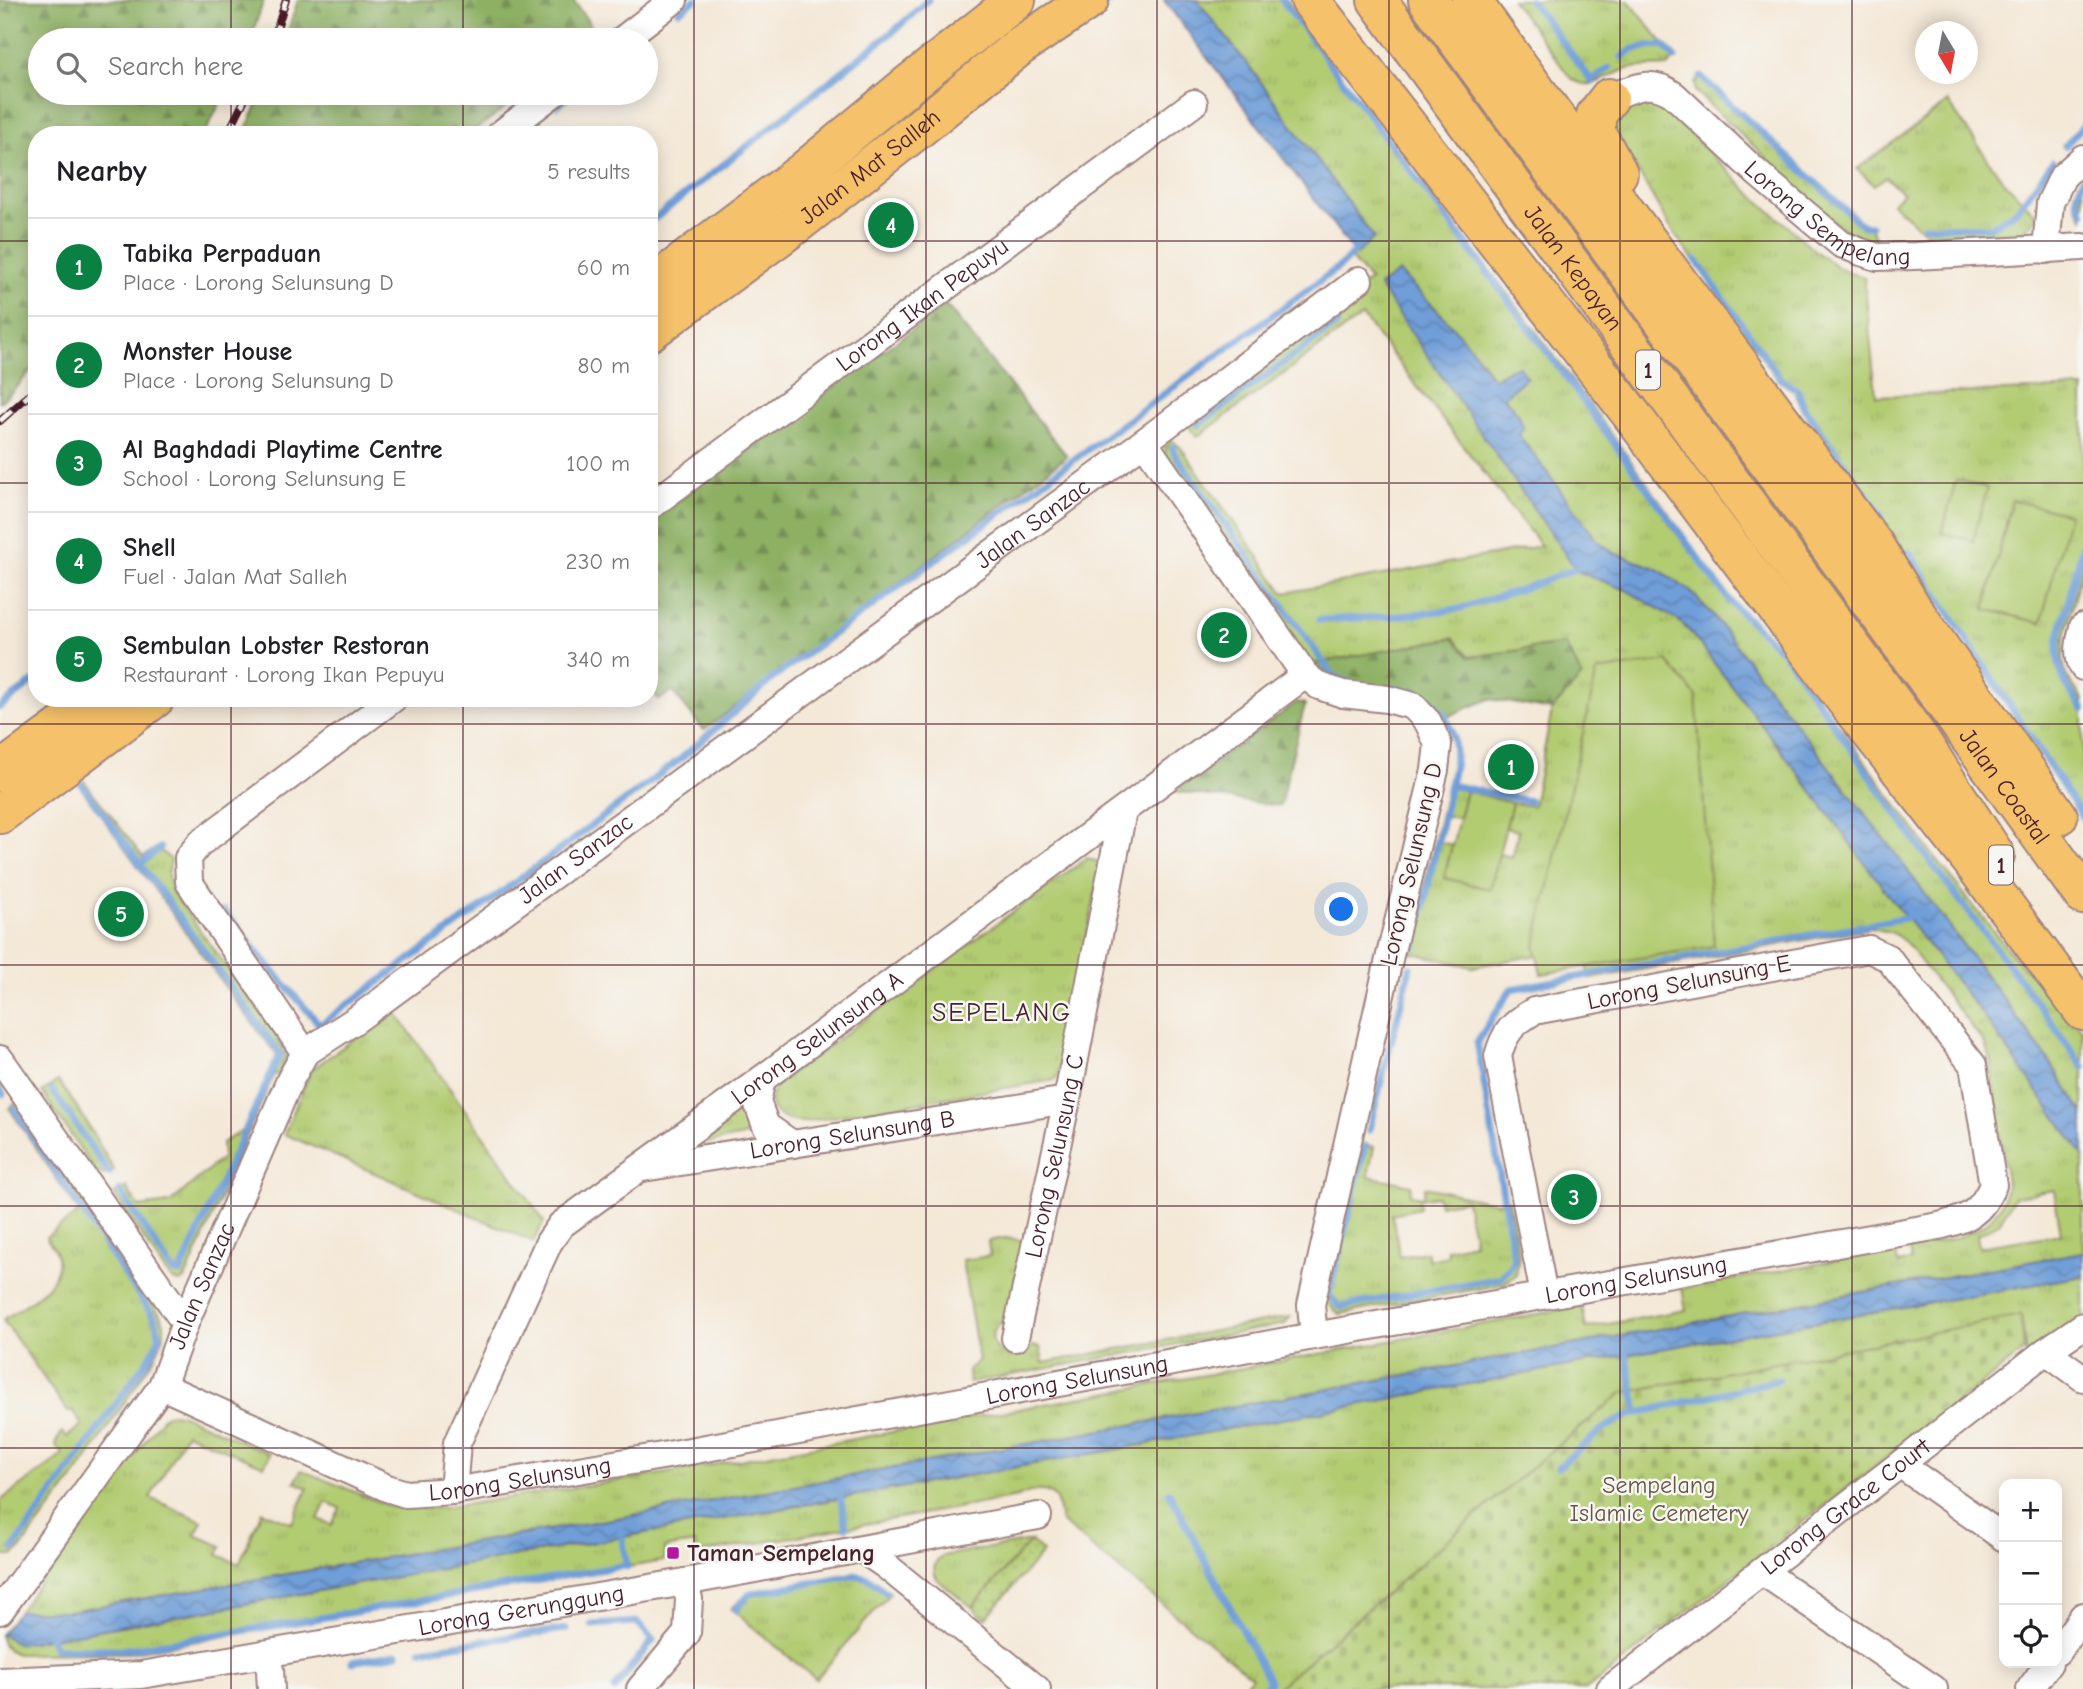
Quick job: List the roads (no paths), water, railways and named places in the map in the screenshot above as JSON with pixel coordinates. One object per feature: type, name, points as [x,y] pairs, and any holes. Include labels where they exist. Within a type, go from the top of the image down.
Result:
[{"type":"main road","name":"Jalan Mat Salleh","points":[[658,281],[804,171],[1014,0]]},
{"type":"main road","name":"Jalan Mat Salleh","points":[[658,325],[794,225],[1020,46],[1089,0]]},
{"type":"main road","name":"Jalan Kepayan","points":[[1377,0],[1920,740]]},
{"type":"main road","name":"Jalan Kepayan","points":[[1428,0],[1951,712]]},
{"type":"main road","points":[[1471,0],[1874,545],[1914,611],[2083,853]]},
{"type":"main road","points":[[1311,5],[1631,414],[2083,1011]]},
{"type":"main road","points":[[1517,65],[1536,63],[1567,96],[1582,100],[1609,98]]},
{"type":"main road","points":[[1609,98],[1595,115],[1596,133],[1622,181],[1627,211]]},
{"type":"main road","points":[[0,772],[88,707]]},
{"type":"main road","points":[[0,814],[143,707]]},
{"type":"main road","name":"Jalan Coastal","points":[[1951,712],[2083,895]]},
{"type":"main road","name":"Jalan Coastal","points":[[1920,740],[2083,991]]},
{"type":"street","points":[[638,28],[674,0]]},
{"type":"street","name":"Lorong Sempelang","points":[[1609,98],[1646,85],[1663,87],[1757,173],[1841,244],[1877,257],[2083,247]]},
{"type":"street","name":"Lorong Ikan Pepuyu","points":[[658,501],[1194,103]]},
{"type":"street","points":[[511,126],[538,105]]},
{"type":"street","points":[[2046,250],[2050,203],[2063,176],[2083,158]]},
{"type":"street","name":"Jalan Sanzac","points":[[0,1611],[162,1386],[185,1323],[290,1080],[305,1053],[368,1011],[1144,442],[1359,280]]},
{"type":"street","name":"Lorong Selunsung D","points":[[1144,442],[1305,675],[1319,686],[1343,694],[1387,699],[1413,706],[1428,722],[1438,744],[1435,770],[1311,1305],[1314,1336]]},
{"type":"street","points":[[2081,664],[2078,647],[2083,627]]},
{"type":"street","name":"Lorong Selunsung A","points":[[453,1491],[457,1443],[549,1242],[561,1225],[1305,675]]},
{"type":"street","points":[[305,1053],[189,882],[188,858],[200,843],[382,707]]},
{"type":"street","name":"Lorong Selunsung C","points":[[1015,1338],[1067,1100],[1123,811]]},
{"type":"street","name":"Lorong Selunsung E","points":[[1544,1295],[1498,1056],[1503,1039],[1510,1029],[1534,1011],[1869,948],[1888,958],[1973,1065],[1993,1185]]},
{"type":"street","points":[[0,1059],[185,1323]]},
{"type":"street","points":[[762,1079],[757,1102],[766,1126],[792,1144]]},
{"type":"street","name":"Lorong Selunsung B","points":[[639,1169],[1067,1100]]},
{"type":"street","name":"Lorong Selunsung","points":[[162,1386],[387,1488],[406,1494],[453,1491],[668,1455],[1314,1336],[1939,1226],[1965,1219],[1985,1203],[1993,1185]]},
{"type":"street","name":"Lorong Grace Court","points":[[1626,1685],[1763,1572],[2046,1351],[2083,1326]]},
{"type":"street","points":[[2046,1351],[2083,1378]]},
{"type":"street","points":[[1901,1465],[1999,1534]]},
{"type":"street","name":"Lorong Gerunggung","points":[[0,1681],[141,1675],[685,1582],[1038,1516]]},
{"type":"street","points":[[863,1550],[1037,1689]]},
{"type":"street","points":[[1763,1572],[1934,1689]]},
{"type":"street","points":[[640,1689],[687,1633],[689,1600],[685,1582]]},
{"type":"street","points":[[2062,1645],[2083,1616]]},
{"type":"street","points":[[265,1654],[270,1670],[271,1689]]},
{"type":"street","points":[[2030,1689],[2045,1668]]},
{"type":"water","points":[[1164,0],[1197,0],[1255,74],[1374,238],[1356,255]]},
{"type":"water","points":[[1399,272],[1461,336],[1493,379],[1519,366],[1527,377],[1504,397],[1519,415],[1523,427],[1519,435],[1598,541],[1614,553],[1658,569],[1690,591],[1712,614],[2049,1061],[2083,1113],[2083,1155],[1982,1014],[1691,633],[1679,621],[1626,590],[1577,571],[1379,286]]},
{"type":"water","points":[[2083,1252],[2083,1276],[1626,1355],[1147,1444],[19,1644],[1,1634],[19,1611],[70,1611],[618,1518]]},
{"type":"waterway","points":[[679,11],[695,0]]},
{"type":"waterway","points":[[658,216],[895,30],[928,0]]},
{"type":"waterway","points":[[1100,9],[1111,0]]},
{"type":"waterway","points":[[1282,0],[1542,345],[1732,604],[1783,652],[1927,857],[2083,1067]]},
{"type":"waterway","points":[[1530,0],[1592,81],[1609,68]]},
{"type":"waterway","points":[[1622,57],[1633,49],[1663,45],[1675,58]]},
{"type":"waterway","points":[[1701,77],[1863,226],[1871,226]]},
{"type":"waterway","points":[[2065,146],[2083,126]]},
{"type":"waterway","points":[[1924,226],[1991,227],[2016,211],[2053,162]]},
{"type":"waterway","points":[[2083,181],[2077,197],[2083,212]]},
{"type":"waterway","points":[[224,911],[320,1025],[683,757],[773,678],[1343,264],[1360,245]]},
{"type":"waterway","points":[[1696,260],[1781,379],[1798,390],[1803,406],[1882,516]]},
{"type":"waterway","points":[[1198,425],[1337,324]]},
{"type":"waterway","points":[[1173,447],[1174,453],[1332,674],[1349,683]]},
{"type":"waterway","points":[[2083,545],[2058,640],[2060,670],[2071,693],[2083,709]]},
{"type":"waterway","points":[[1909,552],[2083,817]]},
{"type":"waterway","points":[[1319,620],[1398,616],[1458,609],[1583,566]]},
{"type":"waterway","points":[[0,707],[28,686]]},
{"type":"waterway","points":[[1392,688],[1408,691],[1432,702],[1447,721],[1454,746],[1455,762],[1415,947]]},
{"type":"waterway","points":[[82,785],[280,1054],[180,1273],[171,1268],[120,1191]]},
{"type":"waterway","points":[[1450,785],[1529,801]]},
{"type":"waterway","points":[[140,864],[160,848]]},
{"type":"waterway","points":[[1365,1146],[1329,1295],[1340,1307],[1500,1278],[1514,1259],[1477,1042],[1511,989],[1915,916]]},
{"type":"waterway","points":[[1369,1130],[1410,968]]},
{"type":"waterway","points":[[0,1089],[3,1094]]},
{"type":"waterway","points":[[52,1090],[109,1173]]},
{"type":"waterway","points":[[13,1549],[151,1355],[160,1337],[155,1319],[14,1109]]},
{"type":"waterway","points":[[1625,1348],[1637,1412]]},
{"type":"waterway","points":[[1558,1467],[1604,1428],[1630,1415],[1778,1380]]},
{"type":"waterway","points":[[839,1490],[846,1527]]},
{"type":"waterway","points":[[1169,1492],[1270,1683],[1263,1689]]},
{"type":"waterway","points":[[621,1530],[627,1567]]},
{"type":"waterway","points":[[47,1632],[56,1649],[128,1649],[627,1565]]},
{"type":"waterway","points":[[736,1610],[749,1594],[854,1575],[868,1578],[886,1592]]},
{"type":"waterway","points":[[592,1625],[637,1622],[653,1640],[614,1689]]},
{"type":"waterway","points":[[421,1650],[566,1629]]},
{"type":"waterway","points":[[352,1662],[397,1654]]},
{"type":"railway","points":[[277,28],[286,0]]},
{"type":"railway","points":[[232,126],[242,105]]},
{"type":"railway","points":[[0,421],[28,396]]},
{"type":"place","name":"Shell","points":[[891,225]]},
{"type":"place","name":"Monster House","points":[[1224,635]]},
{"type":"place","name":"Tabika Perpaduan","points":[[1511,767]]},
{"type":"place","name":"Sembulan Lobster Restoran","points":[[121,914]]},
{"type":"place","name":"Al Baghdadi Playtime Centre","points":[[1574,1197]]},
{"type":"place","name":"Taman Sempelang","points":[[673,1553]]},
{"type":"district","name":"SEPELANG","points":[[1002,1013]]},
{"type":"park label","name":"Sempelang Islamic Cemetery","points":[[1659,1499]]}]
